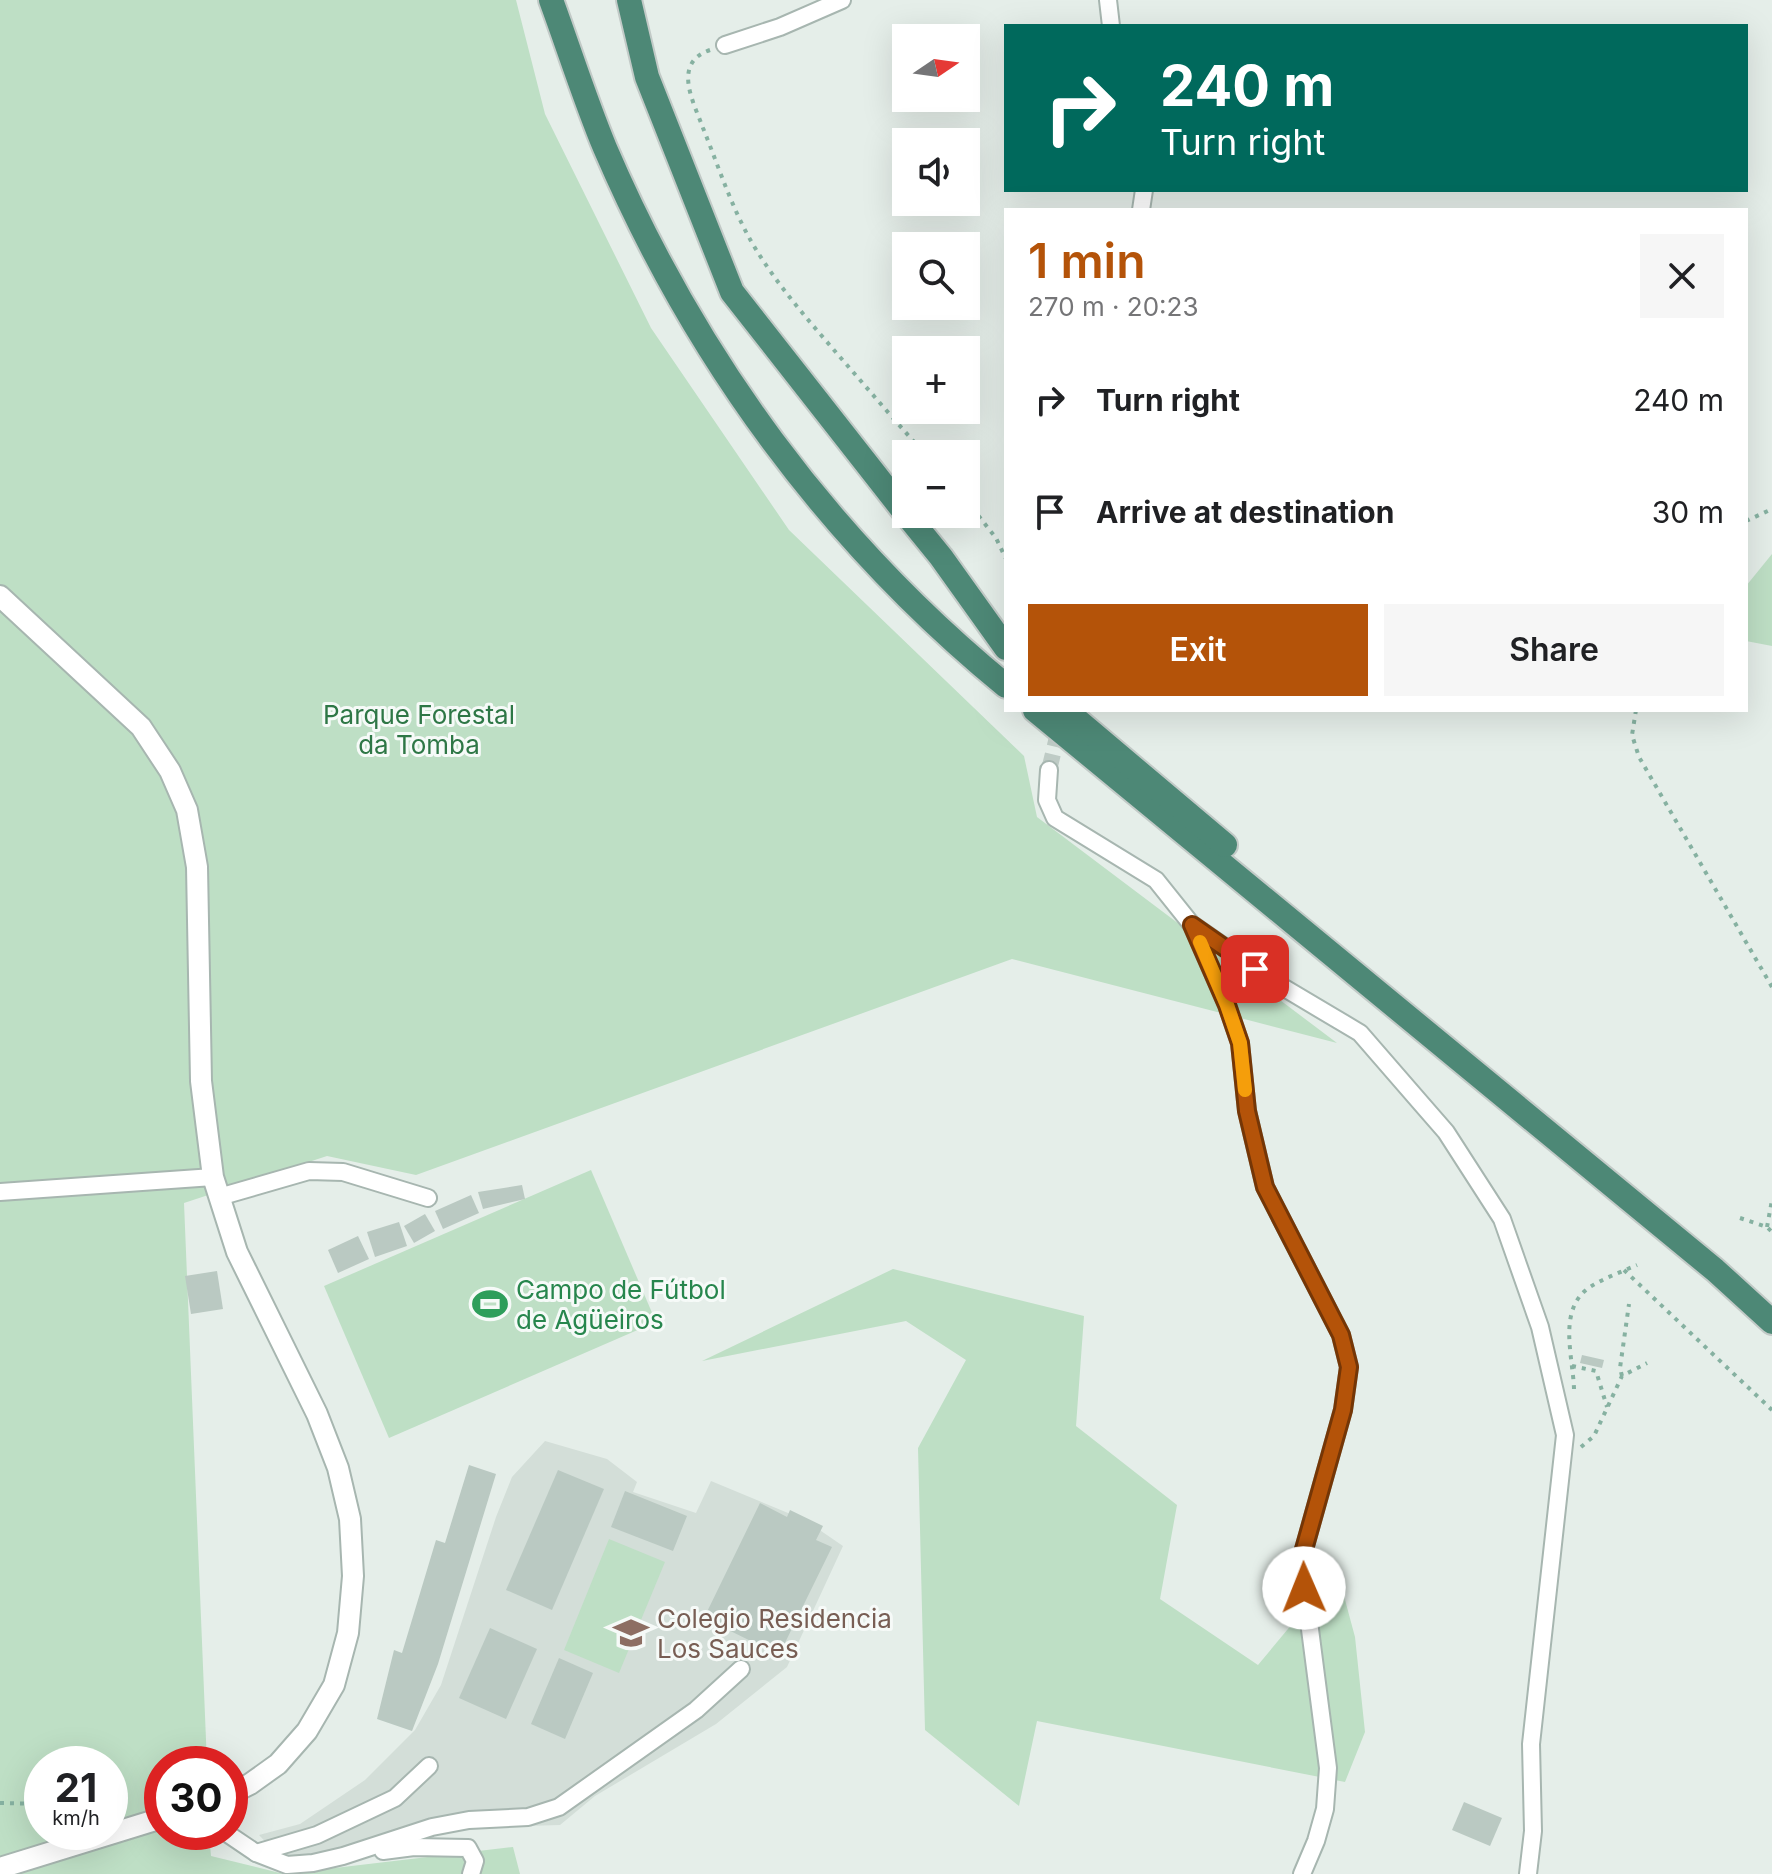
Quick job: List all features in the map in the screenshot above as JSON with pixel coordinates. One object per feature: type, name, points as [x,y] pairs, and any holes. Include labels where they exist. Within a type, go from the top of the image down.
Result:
[{"type":"highway","points":[[551,0],[605,147],[655,254],[702,338],[764,433],[855,544],[949,640],[1004,684]]},
{"type":"highway","points":[[559,0],[573,62]]},
{"type":"highway","points":[[629,0],[647,77],[732,292],[892,496]]},
{"type":"highway","points":[[917,528],[1004,645]]},
{"type":"highway","points":[[1037,712],[1715,1270],[1772,1322]]},
{"type":"highway","points":[[1067,712],[1275,887],[1336,957]]},
{"type":"street","points":[[725,45],[780,27],[842,0]]},
{"type":"street","points":[[1108,0],[1111,24]]},
{"type":"street","points":[[0,596],[141,727],[170,771],[187,810],[197,867],[201,1081],[213,1177],[237,1252],[317,1414],[338,1468],[350,1519],[353,1576],[348,1633],[334,1685],[307,1731],[278,1764],[248,1785]]},
{"type":"street","points":[[1049,770],[1047,800],[1055,818],[1156,880],[1192,925],[1240,1043],[1247,1111],[1265,1187],[1341,1335],[1349,1367],[1343,1410],[1301,1560],[1328,1768],[1325,1809],[1302,1874]]},
{"type":"street","points":[[1192,925],[1276,983],[1360,1033],[1446,1132],[1502,1219],[1540,1327],[1565,1435],[1559,1512],[1531,1744],[1533,1831],[1528,1874]]},
{"type":"street","points":[[219,1197],[309,1171],[343,1172],[428,1198]]},
{"type":"street","points":[[0,1192],[213,1177]]},
{"type":"street","points":[[248,1848],[287,1865],[313,1863],[432,1827],[469,1820],[528,1817],[559,1807],[696,1710],[741,1669]]},
{"type":"street","points":[[256,1853],[317,1835],[395,1798],[429,1766]]},
{"type":"street","points":[[0,1868],[144,1824]]},
{"type":"street","points":[[343,1856],[414,1847],[468,1848],[475,1861],[471,1874]]},
{"type":"path","points":[[725,45],[695,57],[689,65],[688,80],[726,187],[750,239],[774,276],[821,335],[913,440]]},
{"type":"path","points":[[1748,520],[1772,509]]},
{"type":"path","points":[[980,518],[996,538],[1004,555]]},
{"type":"path","points":[[1636,712],[1632,735],[1639,757],[1772,987]]},
{"type":"path","points":[[1767,1227],[1772,1200]]},
{"type":"path","points":[[1740,1218],[1767,1227],[1772,1232]]},
{"type":"path","points":[[1572,1399],[1572,1307],[1588,1288],[1637,1265]]},
{"type":"path","points":[[1624,1270],[1772,1410]]},
{"type":"path","points":[[1622,1376],[1620,1368],[1629,1304]]},
{"type":"path","points":[[1561,1464],[1594,1436],[1622,1376],[1647,1363]]},
{"type":"path","points":[[1572,1366],[1596,1371],[1607,1408]]},
{"type":"path","points":[[0,1803],[24,1804]]},
{"type":"shaded area","name":"Colegio Residencia Los Sauces","points":[[545,1441],[607,1459],[637,1482],[633,1492],[696,1513],[711,1481],[805,1520],[843,1546],[787,1667],[716,1724],[595,1796],[560,1825],[460,1828],[312,1856],[279,1856],[259,1835],[300,1824],[365,1780],[415,1730],[441,1685],[512,1477]]},
{"type":"green space","name":"Parque Forestal da Tomba","points":[[0,0],[516,0],[545,114],[651,328],[789,530],[1024,756],[1037,817],[1337,1043],[1012,959],[416,1175],[327,1156],[184,1203],[206,1746],[144,1746],[144,1850],[210,1850],[211,1856],[284,1874],[0,1874]]},
{"type":"green space","points":[[1772,554],[1772,646],[1748,641],[1748,584]]},
{"type":"green space","name":"Campo de Fútbol de Agüeiros","points":[[591,1170],[656,1322],[389,1438],[324,1286]]},
{"type":"green space","points":[[893,1269],[1084,1316],[1076,1426],[1177,1505],[1160,1599],[1258,1665],[1337,1570],[1355,1637],[1365,1732],[1345,1782],[1037,1721],[1019,1806],[925,1730],[918,1448],[966,1360],[906,1321],[702,1361]]},
{"type":"green space","points":[[609,1539],[665,1562],[619,1673],[564,1650]]},
{"type":"green space","points":[[513,1847],[520,1874],[284,1874]]},
{"type":"building","points":[[522,1185],[525,1199],[483,1209],[478,1192]]},
{"type":"building","points":[[471,1195],[479,1213],[443,1229],[435,1211]]},
{"type":"building","points":[[425,1214],[435,1231],[414,1243],[404,1226]]},
{"type":"building","points":[[399,1222],[407,1246],[375,1257],[367,1232]]},
{"type":"building","points":[[358,1236],[369,1259],[338,1273],[328,1250]]},
{"type":"building","points":[[217,1271],[223,1309],[191,1314],[185,1276]]},
{"type":"building","points":[[1582,1355],[1604,1360],[1602,1368],[1580,1363]]},
{"type":"building","points":[[469,1465],[496,1474],[438,1664],[412,1731],[377,1719],[394,1650],[402,1653],[436,1540],[445,1543]]},
{"type":"building","points":[[558,1470],[604,1489],[552,1610],[506,1590]]},
{"type":"building","points":[[625,1491],[687,1516],[673,1551],[611,1527]]},
{"type":"building","points":[[760,1503],[787,1517],[790,1510],[823,1526],[816,1540],[832,1547],[779,1655],[704,1618]]},
{"type":"building","points":[[490,1628],[537,1649],[506,1719],[459,1698]]},
{"type":"building","points":[[559,1658],[593,1673],[565,1739],[531,1724]]},
{"type":"building","points":[[1464,1802],[1502,1818],[1490,1846],[1452,1830]]},
{"type":"tunnel","points":[[1049,770],[1061,721]]},
{"type":"slow traffic","points":[[1200,942],[1240,1043],[1245,1090]]},
{"type":"place","name":"Campo de Fútbol de Agüeiros","points":[[490,1304]]},
{"type":"place","name":"Colegio Residencia Los Sauces","points":[[631,1633]]},
{"type":"route","points":[[1255,969],[1192,925],[1240,1043],[1247,1111],[1265,1187],[1341,1335],[1349,1367],[1343,1410],[1309,1522],[1301,1560],[1304,1588]]}]
